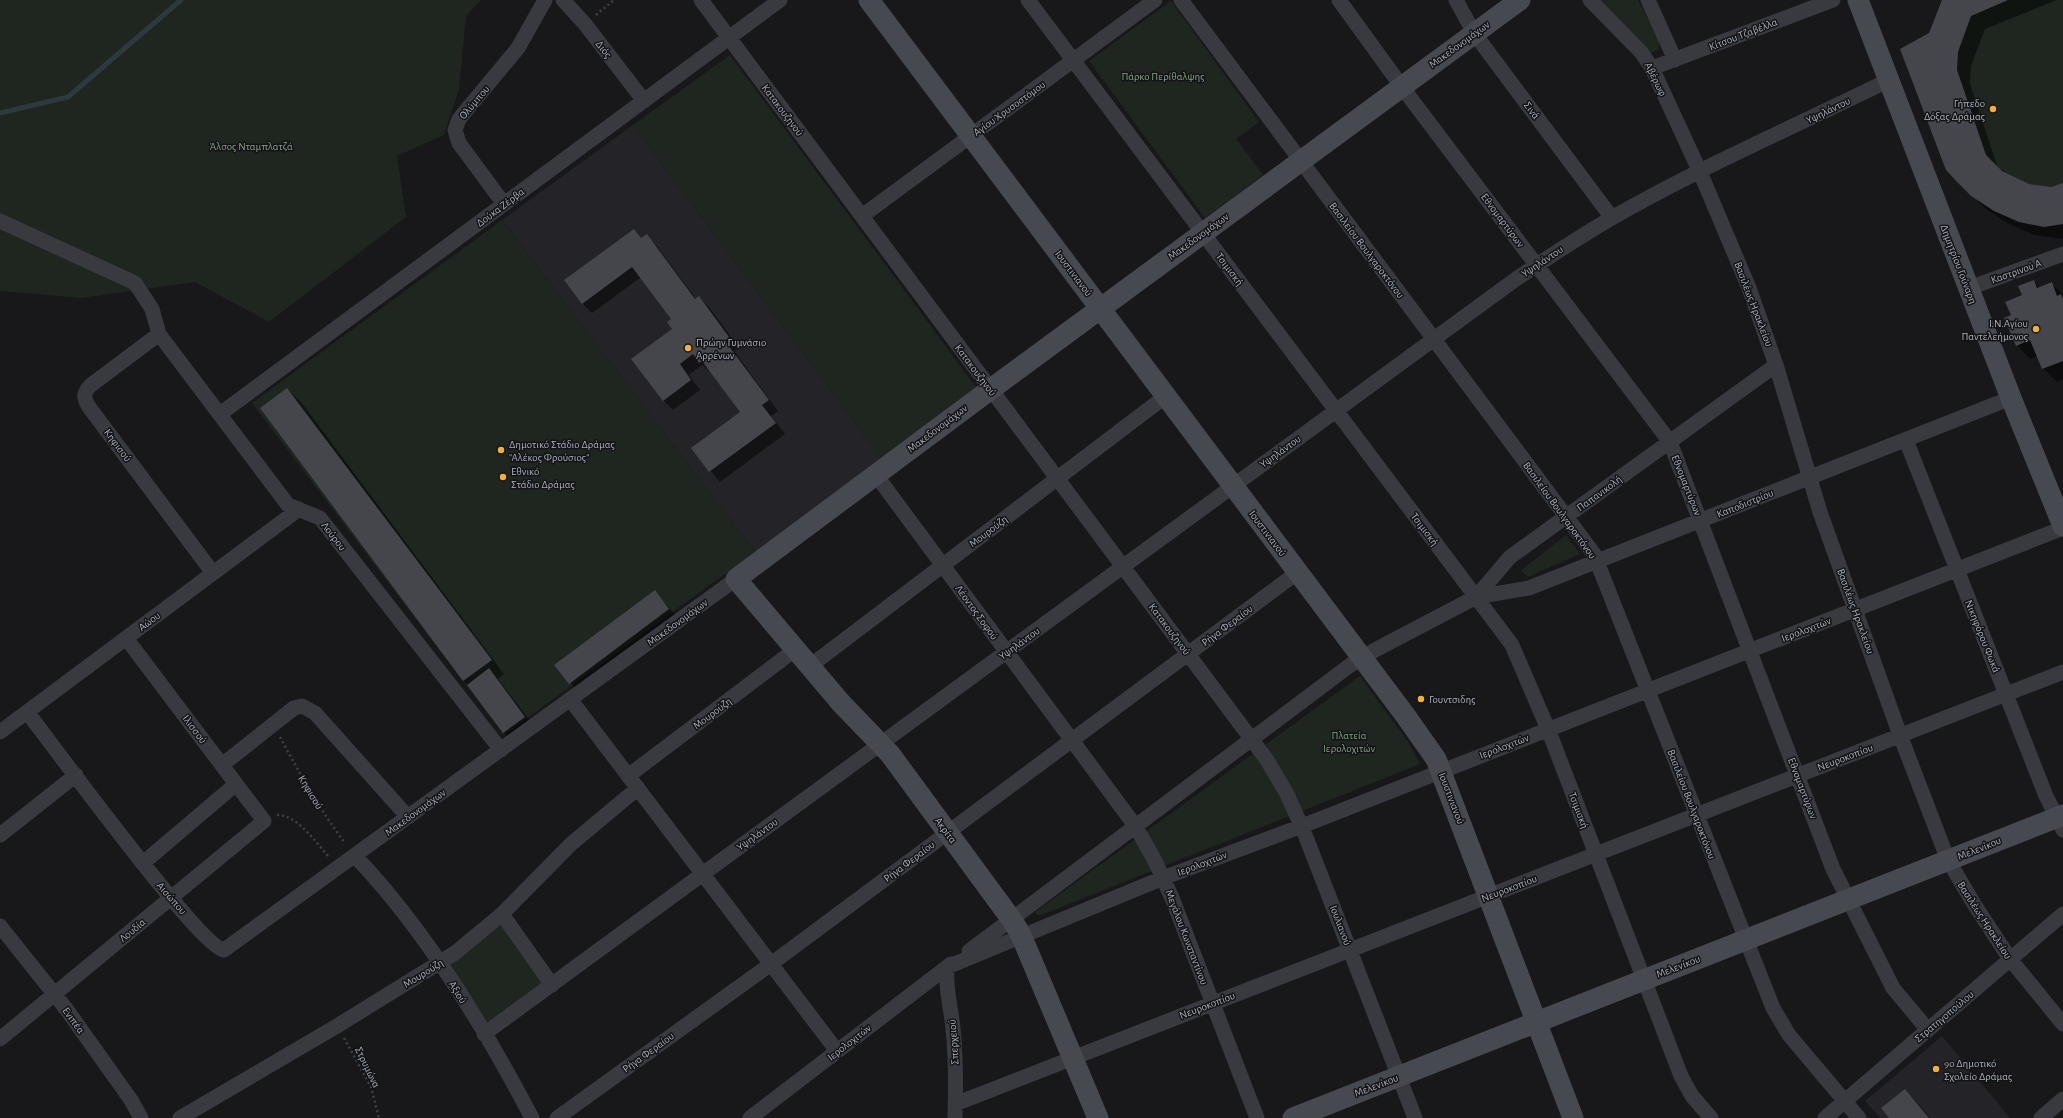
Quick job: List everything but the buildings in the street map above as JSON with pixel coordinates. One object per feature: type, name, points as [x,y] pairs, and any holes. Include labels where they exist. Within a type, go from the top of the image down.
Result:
[{"type":"street","name":"Ολύμπου","points":[[504,204],[459,143],[455,134],[456,126],[467,109],[518,48],[531,28],[545,0]]},
{"type":"street","name":"Διός","points":[[563,0],[585,24],[644,101]]},
{"type":"street","name":"Κατακουζηνού","points":[[701,0],[1252,739]]},
{"type":"street","name":"Δούκα Ζέρβα","points":[[220,414],[780,0]]},
{"type":"street","name":"Ιουστινιανού","points":[[869,0],[1419,734],[1442,771],[1573,1118]]},
{"type":"street","name":"Τσιμισκή","points":[[1028,0],[1515,650],[1548,729],[1683,1080],[1692,1096],[1711,1118]]},
{"type":"street","name":"Αγίου Χρυσοστόμου","points":[[862,216],[1155,0]]},
{"type":"street","name":"Βασιλείου Βουλγαροκτόνου","points":[[1181,0],[1567,516],[1598,562],[1767,994],[1780,1021],[1859,1118]]},
{"type":"street","name":"Εθνομαρτύρων","points":[[1339,0],[1402,87],[1670,442],[1751,650],[1833,869],[1893,988],[1928,1030]]},
{"type":"street","name":"Σινά","points":[[1456,0],[1474,33],[1612,218]]},
{"type":"street","name":"Μακεδονομάχων","points":[[355,856],[736,579],[1100,308],[1520,0]]},
{"type":"street","name":"Αβέρωφ","points":[[1590,0],[1641,52],[1652,68],[1700,172]]},
{"type":"street","points":[[1648,0],[1676,60]]},
{"type":"street","name":"Κίτσου Τζαβέλλα","points":[[1652,68],[1833,0]]},
{"type":"street","name":"Δημητρίου Γούναρη","points":[[1858,0],[2011,398],[2063,527]]},
{"type":"street","name":"Υψηλάντου","points":[[484,1034],[1336,410],[1537,265],[1612,218],[1700,172],[1889,80]]},
{"type":"street","name":"Βασιλέως Ηρακλείου","points":[[1700,172],[1749,288],[1776,365],[1810,478],[1855,609],[1900,735],[1948,860],[2010,960],[2063,1024]]},
{"type":"street","points":[[0,222],[135,283],[152,309],[159,334]]},
{"type":"street","name":"Καστρινού Α","points":[[1969,288],[2063,254]]},
{"type":"street","name":"Λούρου","points":[[159,334],[288,505],[320,518],[501,750]]},
{"type":"street","name":"Κηφισού","points":[[159,334],[85,391],[84,397],[89,407],[213,573]]},
{"type":"street","name":"Παπανικολή","points":[[1362,658],[1476,597],[1505,562],[1776,365]]},
{"type":"street","name":"Μουρούζη","points":[[810,666],[1166,396]]},
{"type":"street","name":"Καποδιστρίου","points":[[1476,597],[1529,588],[2011,398]]},
{"type":"street","name":"Νικηφόρου Φωκά","points":[[1906,440],[2006,694],[2061,821]]},
{"type":"street","name":"Λέοντος Σοφού","points":[[876,475],[944,565],[1006,652],[1136,827]]},
{"type":"street","name":"Αώου","points":[[0,732],[299,509]]},
{"type":"street","name":"Ιερολοχιτών","points":[[1016,928],[1164,878],[1302,826],[1957,570],[2063,527]]},
{"type":"street","name":"Ρήγα Φεραίου","points":[[557,1118],[771,964],[1298,572]]},
{"type":"street","name":"Ακρίτα","points":[[736,579],[810,666],[880,745],[890,754],[1016,928],[1074,1058],[1098,1118]]},
{"type":"street","name":"Ιλισσού","points":[[126,638],[264,820]]},
{"type":"street","name":"Μουρούζη","points":[[628,776],[796,649]]},
{"type":"street","name":"Ιερολοχιτών","points":[[750,1118],[947,967],[1016,928],[1136,827],[1362,658]]},
{"type":"street","name":"Νευροκοπίου","points":[[955,1111],[1074,1058],[2063,672]]},
{"type":"street","points":[[570,699],[837,1051]]},
{"type":"street","points":[[222,765],[296,707],[302,706],[311,710],[408,817]]},
{"type":"street","name":"Αισώπου","points":[[27,712],[170,898],[213,944],[224,950],[355,856]]},
{"type":"street","name":"Ιουλιανού","points":[[1252,739],[1276,776],[1302,826],[1415,1118]]},
{"type":"street","points":[[0,834],[76,775]]},
{"type":"street","points":[[143,863],[236,784]]},
{"type":"street","name":"Μουρούζη","points":[[180,1118],[202,1112],[466,945],[502,914],[562,852],[638,788]]},
{"type":"street","name":"Λουδία","points":[[0,1039],[264,820]]},
{"type":"street","name":"Μελενίκου","points":[[1293,1118],[1948,860],[2061,821]]},
{"type":"street","name":"Μεγάλου Κωνσταντίνου","points":[[1136,827],[1164,878],[1257,1118]]},
{"type":"street","name":"Αξιού","points":[[355,856],[405,916],[439,963],[484,1034],[532,1118]]},
{"type":"street","points":[[502,914],[552,985]]},
{"type":"street","name":"Στρατηγοπούλου","points":[[1825,1118],[2063,914]]},
{"type":"street","name":"Ενιπέα","points":[[0,926],[54,994],[123,1089],[141,1118]]},
{"type":"street","name":"Σπερχειού","points":[[947,967],[946,981],[954,1035],[955,1111]]},
{"type":"street","points":[[2041,1118],[2063,1099]]},
{"type":"path","points":[[585,24],[614,0]]},
{"type":"path","name":"Κηφισού","points":[[273,724],[303,780],[326,817],[355,856]]},
{"type":"path","points":[[264,820],[275,815],[282,815],[293,821],[306,831],[339,868]]},
{"type":"path","name":"Στρυμώνα","points":[[337,1026],[371,1087],[379,1118]]},
{"type":"shaded area","points":[[633,125],[882,459],[755,552],[502,220]]},
{"type":"shaded area","name":"9ο Δημοτικό Σχολείο Δράμας","points":[[1942,1036],[2010,1118],[1880,1118],[1865,1101]]},
{"type":"green space","name":"Άλσος Νταμπλατζά","points":[[0,0],[481,0],[466,16],[459,89],[444,135],[397,156],[406,217],[269,322],[195,282],[81,298],[0,291]]},
{"type":"green space","points":[[1599,0],[1638,0],[1660,43],[1658,50],[1650,53]]},
{"type":"green space","name":"Γήπεδο Δόξας Δράμας","points":[[1942,0],[2063,0],[2063,224],[2044,227],[1971,196],[1946,170],[1900,49],[1929,33]]},
{"type":"green space","name":"Πάρκο Περίθαλψης","points":[[1171,1],[1259,122],[1236,139],[1263,175],[1205,218],[1089,61]]},
{"type":"green space","points":[[730,55],[976,387],[882,459],[633,125]]},
{"type":"green space","name":"Εθνικό Στάδιο Δράμας","points":[[502,220],[755,552],[504,735],[252,403]]},
{"type":"green space","points":[[1566,535],[1580,554],[1528,577],[1521,570]]},
{"type":"green space","name":"Πλατεία Ιερολοχιτών","points":[[1360,676],[1408,742],[1420,764],[1039,916],[1035,912]]},
{"type":"green space","points":[[502,922],[544,981],[486,1023],[450,966]]},
{"type":"waterway","points":[[0,113],[68,97],[181,0]]},
{"type":"place","name":"Γήπεδο Δόξας Δράμας","points":[[1993,109]]},
{"type":"place","name":"Ι.Ν.Αγίου Παντελεήμονος","points":[[2036,329]]},
{"type":"place","name":"Πρώην Γυμνάσιο Αρρένων","points":[[688,348]]},
{"type":"place","name":"Δημοτικό Στάδιο Δράμας \"Αλέκος Φρούσιος\"","points":[[501,450]]},
{"type":"place","name":"Εθνικό Στάδιο Δράμας","points":[[503,477]]},
{"type":"place","name":"Γουντσιδης","points":[[1421,699]]},
{"type":"place","name":"9ο Δημοτικό Σχολείο Δράμας","points":[[1936,1069]]}]
